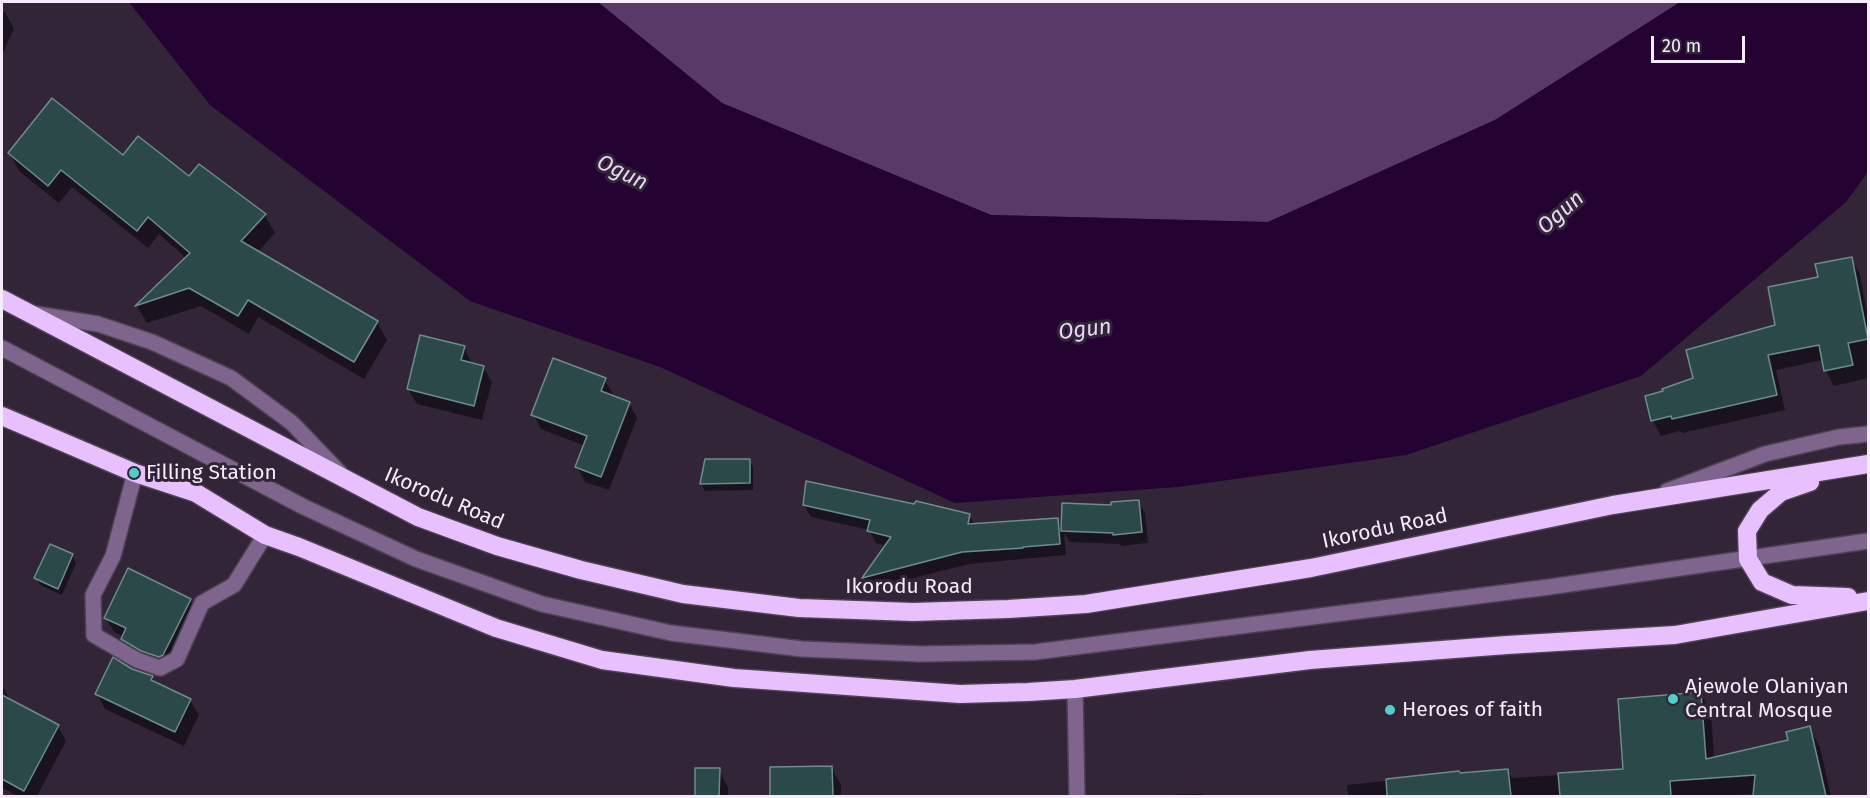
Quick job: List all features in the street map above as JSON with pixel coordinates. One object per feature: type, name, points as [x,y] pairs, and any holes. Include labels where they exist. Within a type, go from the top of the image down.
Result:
[{"type":"highway","name":"Ikorodu Road","points":[[2,299],[418,517],[497,546],[581,570],[683,594],[798,608],[913,612],[1086,604],[1311,568],[1648,499],[1866,465]]},
{"type":"highway","points":[[2,416],[135,474],[196,493],[265,535],[496,628],[602,660],[734,678],[960,694],[1028,692],[1310,660],[1675,635],[1869,599]]},
{"type":"highway","points":[[1866,465],[1781,492],[1760,510],[1747,531],[1748,559],[1762,582],[1792,596],[1869,599]]},
{"type":"street","points":[[27,313],[98,324],[152,342],[231,378],[292,423],[348,481]]},
{"type":"street","points":[[2,348],[304,507],[416,559],[542,604],[671,633],[802,649],[921,654],[1035,652],[1549,587],[1869,541]]},
{"type":"street","points":[[1648,499],[1766,454],[1839,437],[1869,434]]},
{"type":"street","points":[[135,474],[113,556],[93,596],[93,606],[94,635],[136,660],[160,668],[177,659],[202,603],[234,585],[265,535]]},
{"type":"street","points":[[1075,688],[1077,796]]},
{"type":"shaded area","points":[[598,2],[1675,2],[1678,4],[1495,120],[1268,222],[991,215],[722,103]]},
{"type":"water","name":"Ogun","points":[[129,2],[598,2],[722,103],[991,215],[1268,222],[1495,120],[1680,2],[1868,2],[1868,172],[1846,202],[1641,376],[1406,455],[1178,487],[955,503],[660,367],[470,301],[210,105]]},
{"type":"building","points":[[52,98],[123,155],[138,136],[189,176],[199,164],[266,214],[241,241],[378,321],[354,362],[248,300],[238,316],[189,288],[135,306],[190,253],[148,217],[137,231],[61,170],[48,186],[8,153]]},
{"type":"building","points":[[1852,257],[1868,339],[1848,343],[1853,365],[1824,371],[1819,345],[1768,355],[1777,395],[1672,419],[1671,416],[1651,421],[1645,396],[1693,378],[1686,350],[1775,325],[1768,287],[1818,277],[1815,264]]},
{"type":"building","points":[[420,335],[465,346],[461,360],[484,366],[474,406],[407,389]]},
{"type":"building","points":[[553,358],[606,378],[601,391],[630,402],[601,477],[575,467],[587,436],[531,415]]},
{"type":"building","points":[[705,459],[750,459],[750,483],[700,484]]},
{"type":"building","points":[[806,481],[914,504],[916,501],[970,514],[968,524],[1058,518],[1060,544],[962,552],[862,578],[891,537],[867,531],[870,520],[803,505]]},
{"type":"building","points":[[1139,500],[1142,532],[1113,535],[1113,533],[1061,531],[1062,503],[1111,505],[1111,502]]},
{"type":"building","points":[[50,544],[73,554],[58,589],[34,578]]},
{"type":"building","points":[[128,568],[191,599],[163,655],[159,657],[141,651],[121,639],[126,628],[104,618]]},
{"type":"building","points":[[113,657],[132,669],[153,676],[151,680],[191,699],[175,732],[95,694]]},
{"type":"building","points":[[1701,692],[1706,759],[1788,740],[1786,732],[1810,726],[1826,796],[1753,796],[1755,775],[1670,781],[1671,796],[1560,796],[1558,773],[1623,769],[1618,699]]},
{"type":"building","points":[[2,695],[59,725],[24,791],[2,779]]},
{"type":"building","points":[[832,766],[833,796],[770,796],[770,767]]},
{"type":"building","points":[[695,768],[720,768],[719,796],[695,796]]},
{"type":"building","points":[[1508,769],[1511,796],[1387,796],[1386,779],[1459,771],[1460,773]]},
{"type":"place","name":"Filling Station","points":[[134,473]]},
{"type":"place","name":"Ajewole Olaniyan Central Mosque","points":[[1673,699]]},
{"type":"place","name":"Heroes of faith","points":[[1390,710]]}]
